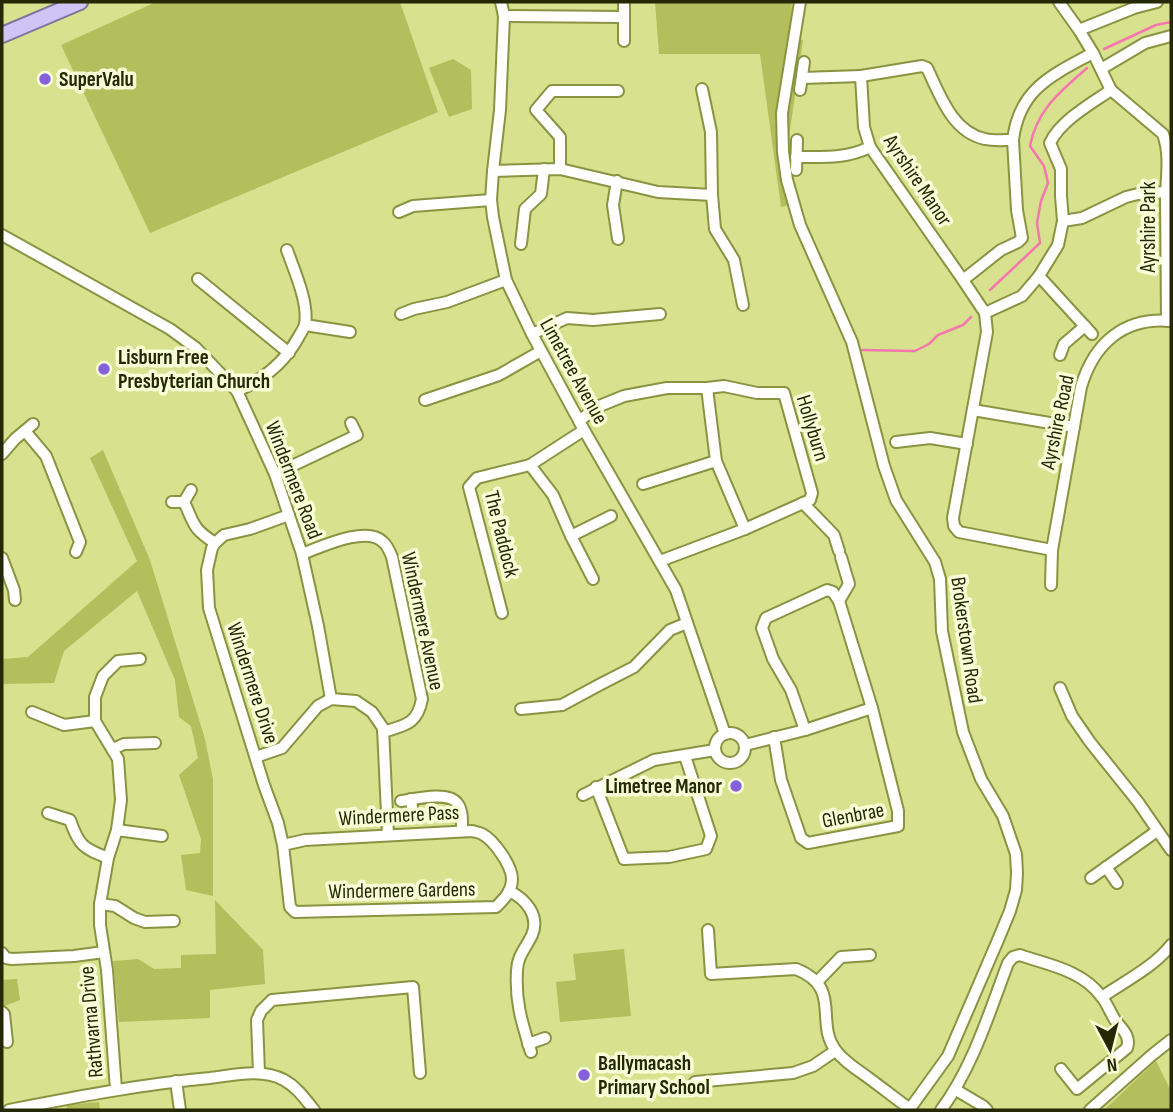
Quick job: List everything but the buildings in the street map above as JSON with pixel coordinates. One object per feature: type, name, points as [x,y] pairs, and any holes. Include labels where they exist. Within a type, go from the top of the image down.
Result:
[{"type":"main road","points":[[2,35],[80,2]]},
{"type":"street","name":"Limetree Avenue","points":[[501,2],[504,16],[500,110],[491,200],[506,279],[541,351],[676,590],[724,734]]},
{"type":"street","points":[[624,2],[624,41]]},
{"type":"street","name":"Brokerstown Road","points":[[800,2],[782,113],[787,180],[800,225],[852,342],[884,466],[896,500],[935,562],[940,579],[942,631],[962,732],[981,779],[1003,816],[1016,854],[1016,890],[998,940],[948,1056],[910,1109]]},
{"type":"street","points":[[1052,550],[959,532],[954,526],[953,518],[987,332],[985,313],[1023,296],[1058,245],[1063,221],[1061,169],[1050,143],[1054,135],[1083,108],[1111,90],[1093,53],[1059,2]]},
{"type":"street","points":[[1079,30],[1157,2]]},
{"type":"street","points":[[504,16],[624,16]]},
{"type":"street","points":[[1101,69],[1145,43],[1171,36]]},
{"type":"street","points":[[963,280],[1001,250],[1022,238],[1017,211],[1013,140],[1021,108],[1049,76],[1093,53]]},
{"type":"street","points":[[804,62],[801,84],[922,66],[927,68],[956,123],[985,139],[1013,140]]},
{"type":"street","name":"Ayrshire Manor","points":[[861,76],[864,127],[870,147],[985,313]]},
{"type":"street","points":[[702,89],[711,132],[715,229],[734,260],[743,305]]},
{"type":"street","name":"Ayrshire Park","points":[[1111,90],[1167,132],[1169,321]]},
{"type":"street","points":[[560,169],[560,137],[536,110],[552,91],[618,91]]},
{"type":"street","points":[[796,170],[797,140]]},
{"type":"street","points":[[796,157],[856,154],[870,147]]},
{"type":"street","points":[[521,244],[525,209],[541,194],[544,169]]},
{"type":"street","points":[[493,171],[560,169],[659,192],[712,195]]},
{"type":"street","points":[[617,181],[613,205],[618,239]]},
{"type":"street","points":[[1063,221],[1082,218],[1125,197],[1166,192]]},
{"type":"street","points":[[399,212],[413,206],[491,200]]},
{"type":"street","name":"Windermere Road","points":[[2,235],[170,329],[196,348],[237,391],[275,474],[302,554],[331,699]]},
{"type":"street","points":[[237,391],[270,372],[289,353],[305,325],[303,296],[287,250]]},
{"type":"street","points":[[1039,276],[1088,330],[1064,344],[1060,355]]},
{"type":"street","points":[[198,279],[289,353]]},
{"type":"street","points":[[401,314],[447,302],[506,279]]},
{"type":"street","points":[[532,334],[567,318],[593,320],[660,314]]},
{"type":"street","name":"Ayrshire Road","points":[[1051,586],[1052,550],[1086,370],[1101,346],[1114,335],[1129,327],[1148,322],[1169,321]]},
{"type":"street","points":[[305,325],[350,332]]},
{"type":"street","points":[[425,400],[499,375],[541,351]]},
{"type":"street","name":"Hollyburn","points":[[582,426],[597,407],[624,397],[667,388],[724,386],[757,393],[784,393],[812,493],[810,500],[803,503]]},
{"type":"street","points":[[707,388],[716,461],[745,529]]},
{"type":"street","points":[[973,410],[1074,427]]},
{"type":"street","points":[[275,474],[357,435],[351,424]]},
{"type":"street","name":"The Paddock","points":[[502,613],[469,487],[477,478],[530,465],[582,426]]},
{"type":"street","points":[[2,454],[29,427],[46,456],[81,545]]},
{"type":"street","points":[[896,442],[930,438],[967,444]]},
{"type":"street","points":[[643,484],[716,461]]},
{"type":"street","points":[[530,465],[553,495],[593,579]]},
{"type":"street","points":[[184,502],[191,490]]},
{"type":"street","points":[[172,502],[184,502]]},
{"type":"street","points":[[184,502],[199,533],[215,543],[224,535],[289,515]]},
{"type":"street","points":[[660,561],[745,529],[803,503]]},
{"type":"street","name":"Glenbrae","points":[[774,737],[781,780],[801,838],[808,843],[898,826],[898,811],[872,708],[839,601],[849,583],[834,535],[803,503]]},
{"type":"street","points":[[571,536],[611,516]]},
{"type":"street","name":"Windermere Avenue","points":[[302,554],[358,535],[368,535],[376,536],[385,542],[392,556],[422,699],[420,712],[411,722],[383,732]]},
{"type":"street","name":"Windermere Drive","points":[[215,543],[207,570],[209,608],[283,845],[290,906],[295,912]]},
{"type":"street","points":[[2,558],[15,595],[27,587]]},
{"type":"street","points":[[805,730],[791,690],[773,659],[762,628],[766,618],[827,590],[833,592],[839,601]]},
{"type":"street","points":[[520,709],[562,705],[635,667],[670,630],[687,623]]},
{"type":"street","points":[[140,659],[118,661],[103,676],[95,697],[95,721],[113,749],[124,744],[155,743]]},
{"type":"street","points":[[1059,688],[1078,725],[1138,802],[1171,850]]},
{"type":"street","points":[[257,757],[282,748],[318,706],[331,699],[356,701],[372,712],[383,729],[388,835]]},
{"type":"street","points":[[745,746],[872,708]]},
{"type":"street","points":[[32,712],[64,725],[95,721]]},
{"type":"street","points":[[733,733],[744,741],[745,750],[741,759],[732,763],[723,762],[716,755],[717,740],[724,734],[733,733]]},
{"type":"street","name":"Rathvarna Drive","points":[[113,749],[118,759],[121,800],[100,904],[100,925],[116,1089]]},
{"type":"street","points":[[583,795],[654,760],[715,750]]},
{"type":"street","points":[[596,788],[624,859],[668,857],[706,849],[711,836],[685,756]]},
{"type":"street","points":[[413,816],[406,800],[449,797],[457,802],[461,812],[462,831]]},
{"type":"street","points":[[48,813],[70,820],[76,839],[88,850],[108,858]]},
{"type":"street","points":[[117,830],[162,836]]},
{"type":"street","name":"Windermere Pass","points":[[283,845],[305,840],[472,831],[482,834],[509,865],[513,878],[508,894]]},
{"type":"street","points":[[1091,878],[1157,831]]},
{"type":"street","points":[[1106,867],[1117,883]]},
{"type":"street","points":[[508,894],[517,895],[533,914],[534,928],[531,938],[517,965],[517,1004],[529,1048],[545,1038]]},
{"type":"street","name":"Windermere Gardens","points":[[295,912],[496,907],[508,894]]},
{"type":"street","points":[[100,904],[115,906],[145,922],[174,921]]},
{"type":"street","points":[[708,930],[711,974],[796,969],[817,982],[822,990],[828,1031],[835,1051],[910,1109]]},
{"type":"street","points":[[1102,997],[1143,970],[1171,945]]},
{"type":"street","points":[[2,953],[6,958],[12,959],[104,952]]},
{"type":"street","points":[[817,982],[841,957],[870,954]]},
{"type":"street","points":[[941,1110],[956,1090],[1008,963],[1013,957],[1020,955],[1080,976],[1102,997],[1128,1036],[1127,1048],[1077,1089],[1061,1069]]},
{"type":"street","points":[[260,1073],[257,1020],[261,1011],[272,1000],[413,987],[420,1073]]},
{"type":"street","points":[[2,1012],[7,1042]]},
{"type":"street","points":[[1090,1110],[1171,1040]]},
{"type":"street","points":[[695,1082],[793,1073],[813,1066],[835,1051]]},
{"type":"street","name":"Rathvarna Drive","points":[[9,1110],[55,1106],[116,1089],[260,1073],[283,1080],[302,1094],[314,1110]]},
{"type":"street","points":[[176,1081],[180,1110]]},
{"type":"street","points":[[956,1090],[987,1110]]},
{"type":"green space","points":[[156,2],[400,2],[438,112],[150,233],[61,45]]},
{"type":"green space","points":[[655,2],[792,2],[790,37],[803,40],[787,151],[800,202],[781,207],[760,54],[659,54]]},
{"type":"green space","points":[[453,59],[471,70],[472,109],[449,117],[429,68]]},
{"type":"green space","points":[[103,450],[150,560],[205,739],[213,779],[213,896],[186,890],[181,855],[200,853],[201,839],[179,775],[198,758],[191,726],[179,717],[175,680],[137,591],[64,651],[54,683],[2,684],[2,659],[28,657],[137,561],[90,458]]},
{"type":"green space","points":[[215,900],[263,950],[265,984],[210,990],[210,1018],[119,1022],[113,961],[138,959],[154,969],[181,968],[181,955],[216,954]]},
{"type":"green space","points":[[624,949],[631,1016],[560,1022],[556,982],[576,980],[573,954]]},
{"type":"green space","points":[[17,979],[20,1000],[2,1007],[2,980]]},
{"type":"green space","points":[[1156,1061],[1171,1091],[1171,1110],[1104,1110]]},
{"type":"green space","points":[[99,1102],[100,1110],[66,1110],[67,1105]]},
{"type":"waterway","points":[[1104,49],[1156,25],[1171,22]]},
{"type":"waterway","points":[[990,290],[1040,243],[1037,223],[1048,183],[1044,166],[1030,146],[1033,133],[1051,102],[1087,68]]},
{"type":"waterway","points":[[862,350],[915,351],[929,344],[938,335],[963,325],[971,317]]},
{"type":"place","name":"SuperValu","points":[[45,79]]},
{"type":"place","name":"Lisburn Free Presbyterian Church","points":[[104,369]]},
{"type":"place","name":"Limetree Manor","points":[[736,786]]},
{"type":"place","name":"Ballymacash Primary School","points":[[584,1075]]}]
